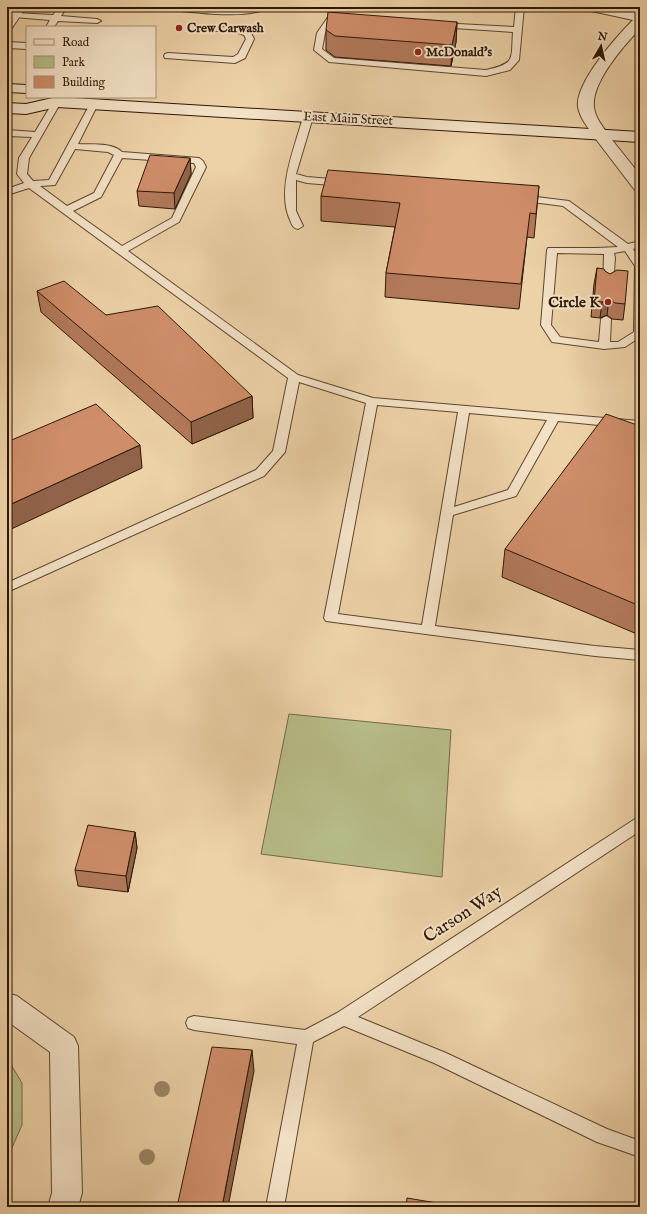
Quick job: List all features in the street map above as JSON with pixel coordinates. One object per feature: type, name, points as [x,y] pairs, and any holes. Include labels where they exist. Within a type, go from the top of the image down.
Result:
[{"type":"main road","points":[[592,7],[640,17]]},
{"type":"main road","points":[[640,21],[618,43],[586,95],[586,108],[591,121],[640,186]]},
{"type":"main road","points":[[7,88],[26,89]]},
{"type":"main road","name":"East Main Street","points":[[7,108],[26,109],[52,99],[94,104],[640,137]]},
{"type":"main road","points":[[7,1005],[64,1046],[67,1193],[63,1207]]},
{"type":"lane","points":[[51,26],[63,7]]},
{"type":"lane","points":[[164,7],[240,12],[256,10],[263,7]]},
{"type":"lane","points":[[336,7],[336,18],[321,33],[318,50],[332,60],[486,73],[507,68],[515,60],[520,7]]},
{"type":"lane","points":[[13,16],[97,21]]},
{"type":"lane","points":[[432,24],[518,30]]},
{"type":"lane","points":[[168,56],[235,60],[242,56],[250,39],[247,33],[237,30],[203,28]]},
{"type":"lane","points":[[7,45],[26,46]]},
{"type":"lane","points":[[52,99],[38,135],[24,158],[22,174],[30,184],[294,376],[372,401],[640,425]]},
{"type":"lane","points":[[7,192],[30,184],[52,183],[94,104]]},
{"type":"lane","points":[[298,226],[291,211],[291,176],[308,117]]},
{"type":"lane","points":[[7,133],[38,135]]},
{"type":"lane","points":[[72,146],[110,149],[119,155],[196,160],[200,163],[201,167],[176,220],[122,250]]},
{"type":"lane","points":[[67,210],[98,195],[119,155]]},
{"type":"lane","points":[[291,176],[307,180],[354,184]]},
{"type":"lane","points":[[512,197],[566,203],[628,249],[640,266],[639,333],[621,345],[604,346],[556,340],[546,325],[552,250],[608,251],[628,249],[640,244]]},
{"type":"lane","points":[[608,251],[610,258],[608,286]]},
{"type":"lane","points":[[604,346],[606,319]]},
{"type":"lane","points":[[7,588],[260,473],[279,452],[294,376]]},
{"type":"lane","points":[[372,401],[331,618],[595,651],[640,655]]},
{"type":"lane","points":[[428,630],[464,409]]},
{"type":"lane","points":[[447,513],[512,493],[555,418]]},
{"type":"lane","name":"Carson Way","points":[[306,1038],[343,1018],[640,823]]},
{"type":"lane","points":[[343,1018],[440,1058],[603,1136],[640,1149]]},
{"type":"lane","points":[[194,1023],[306,1038],[275,1207]]},
{"type":"green space","points":[[289,714],[451,730],[442,877],[261,854]]},
{"type":"green space","points":[[7,1058],[22,1083],[22,1125],[7,1159]]},
{"type":"building","points":[[328,12],[457,22],[452,45],[335,36],[326,30]]},
{"type":"building","points":[[150,155],[190,158],[174,193],[137,191]]},
{"type":"building","points":[[328,170],[539,186],[536,214],[530,213],[521,284],[386,273],[400,203],[321,196]]},
{"type":"building","points":[[597,268],[604,269],[610,274],[617,270],[628,271],[625,304],[615,303],[609,299],[602,302],[594,301]]},
{"type":"building","points":[[64,281],[106,315],[158,306],[252,396],[191,422],[37,291]]},
{"type":"building","points":[[96,404],[140,445],[7,506],[7,442]]},
{"type":"building","points":[[606,414],[640,426],[640,606],[505,549]]},
{"type":"building","points":[[88,825],[135,832],[126,876],[75,870]]},
{"type":"building","points":[[212,1047],[252,1050],[222,1207],[177,1207]]},
{"type":"building","points":[[407,1198],[461,1207],[406,1207]]},
{"type":"place","name":"Crew Carwash","points":[[179,28]]},
{"type":"place","name":"McDonald's","points":[[418,52]]},
{"type":"place","name":"Circle K","points":[[608,302]]}]
